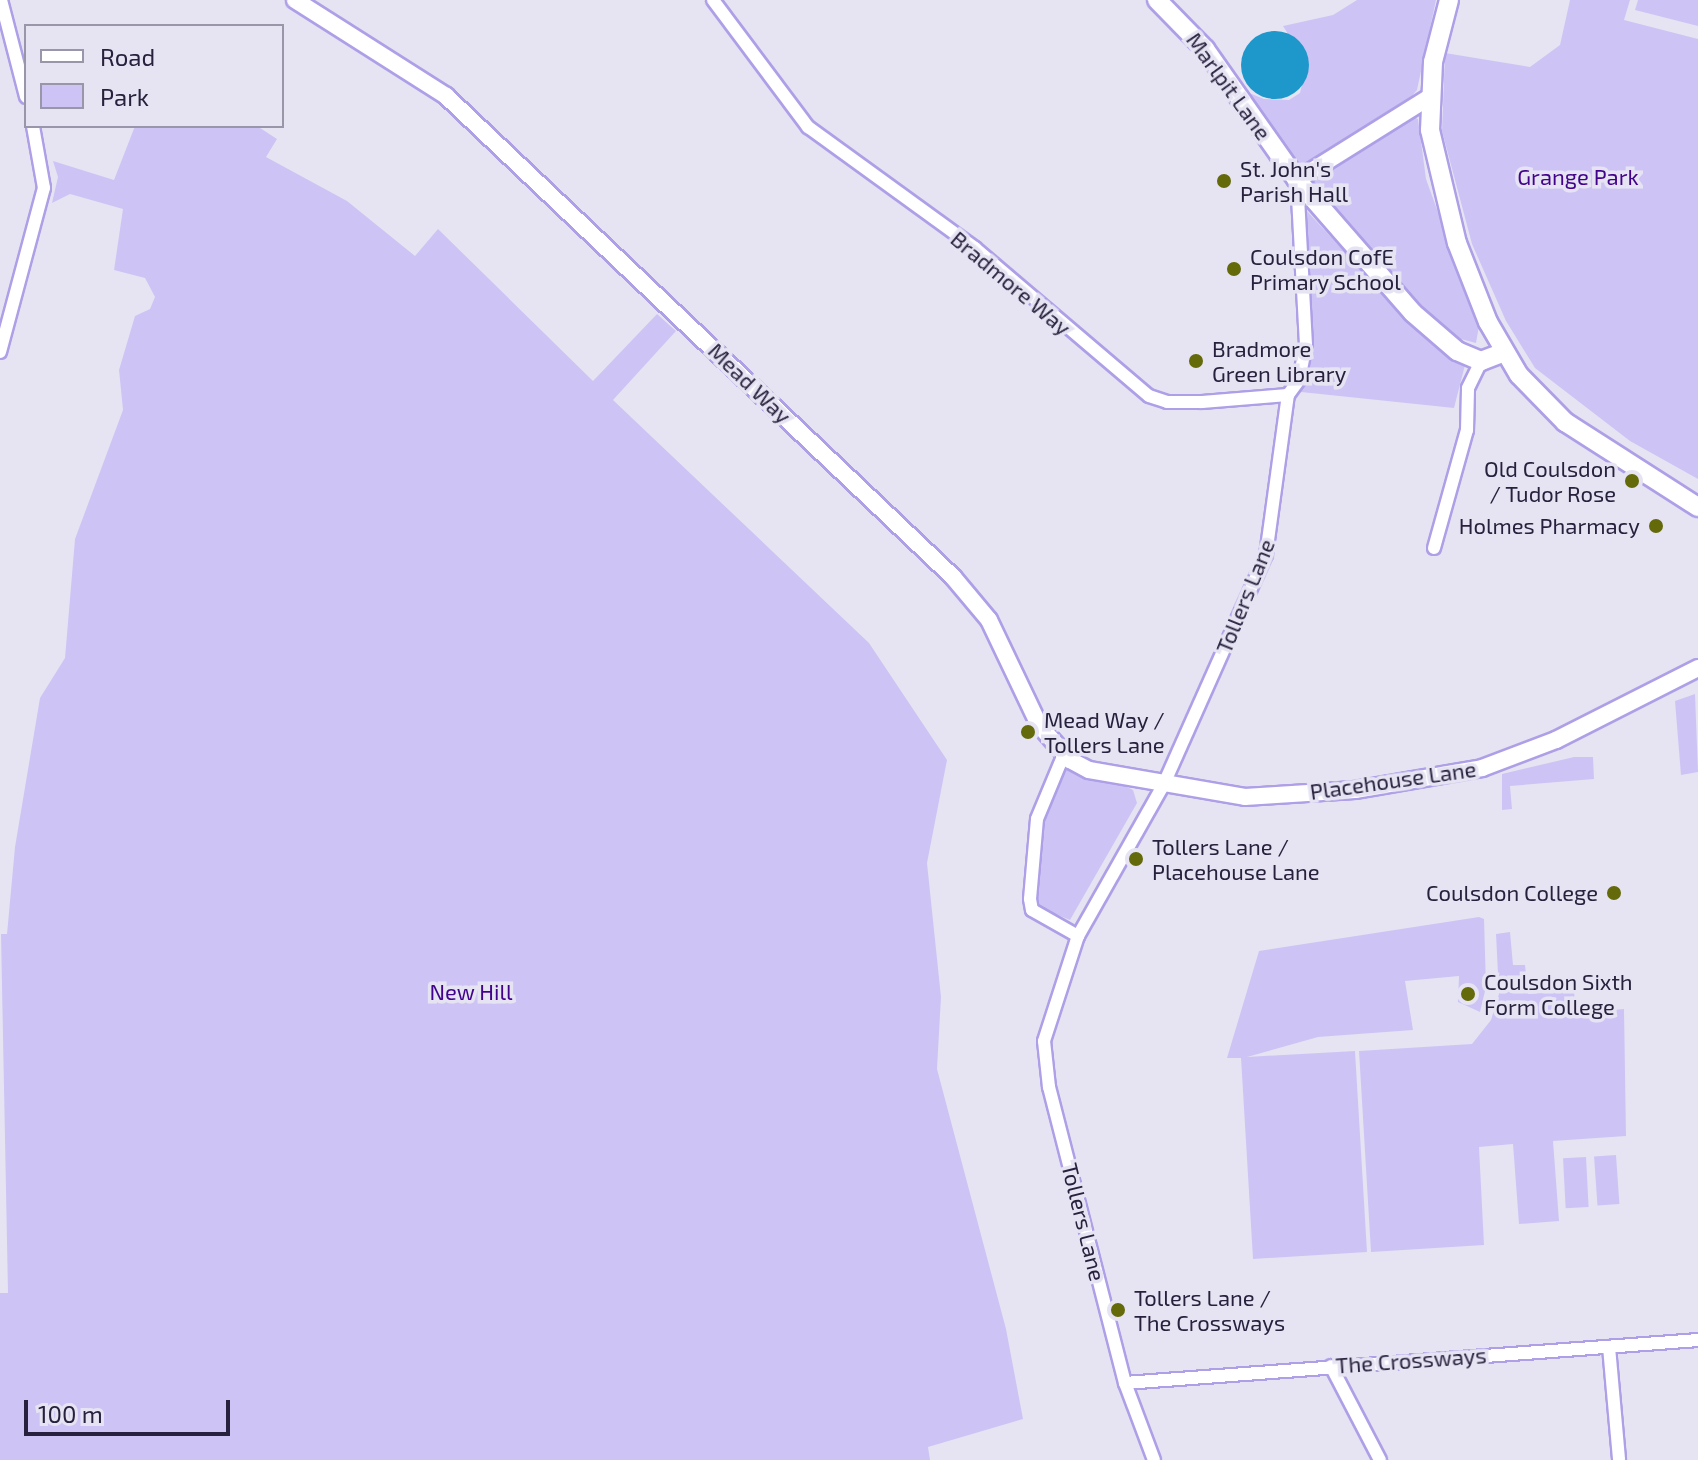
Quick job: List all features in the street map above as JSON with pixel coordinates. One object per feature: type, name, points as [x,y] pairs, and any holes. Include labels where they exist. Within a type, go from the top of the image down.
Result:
[{"type":"main road","name":"Marlpit Lane","points":[[1157,0],[1205,49],[1297,180],[1413,313],[1457,351],[1481,361]]},
{"type":"main road","points":[[1449,0],[1430,97],[1430,130],[1457,243],[1504,352],[1565,422],[1698,507]]},
{"type":"main road","points":[[1481,361],[1504,352]]},
{"type":"street","points":[[1,0],[24,89]]},
{"type":"street","name":"Mead Way","points":[[295,0],[446,96],[953,577],[989,620],[1039,725],[1064,754],[1089,770],[1163,786]]},
{"type":"street","name":"Bradmore Way","points":[[713,0],[808,127],[975,248],[1149,396],[1167,402],[1202,402],[1288,395]]},
{"type":"street","points":[[1297,180],[1430,97]]},
{"type":"street","points":[[0,352],[44,188],[33,128]]},
{"type":"street","name":"Tollers Lane","points":[[1154,1460],[1125,1383],[1049,1087],[1044,1041],[1078,936],[1163,786],[1266,555],[1288,395],[1299,380],[1306,345],[1297,180]]},
{"type":"street","points":[[1434,548],[1467,430],[1468,388],[1481,361]]},
{"type":"street","name":"Placehouse Lane","points":[[1163,786],[1245,797],[1355,790],[1482,768],[1556,740],[1698,668]]},
{"type":"street","points":[[1064,754],[1037,819],[1030,899],[1032,910],[1078,936]]},
{"type":"street","name":"The Crossways","points":[[1125,1383],[1698,1340]]},
{"type":"street","points":[[1609,1347],[1619,1460]]},
{"type":"street","points":[[1331,1366],[1380,1460]]},
{"type":"green space","points":[[1357,0],[1436,0],[1417,90],[1404,105],[1315,162],[1302,164],[1286,155],[1244,91],[1264,99],[1289,100],[1300,93],[1307,64],[1283,26],[1333,15]]},
{"type":"green space","name":"Grange Park","points":[[1570,0],[1630,0],[1624,20],[1698,39],[1698,479],[1630,441],[1535,368],[1506,321],[1472,244],[1442,131],[1445,53],[1530,67],[1560,45]]},
{"type":"green space","points":[[1638,0],[1698,0],[1698,26],[1635,10]]},
{"type":"green space","points":[[1412,116],[1418,119],[1426,179],[1479,326],[1476,343],[1453,337],[1421,309],[1313,191],[1311,180]]},
{"type":"green space","name":"New Hill","points":[[134,128],[260,128],[277,139],[266,157],[347,201],[415,256],[438,229],[593,381],[657,314],[676,331],[613,400],[869,643],[947,760],[927,863],[941,997],[937,1069],[1006,1329],[1023,1419],[928,1447],[930,1460],[0,1460],[0,1293],[8,1293],[1,934],[7,934],[15,847],[40,698],[65,658],[75,539],[123,410],[119,370],[135,316],[150,309],[155,297],[145,278],[114,270],[123,209],[70,194],[52,203],[58,177],[53,161],[114,180]]},
{"type":"green space","points":[[1306,210],[1387,298],[1465,365],[1454,408],[1301,392],[1312,354]]},
{"type":"green space","points":[[1695,694],[1698,772],[1681,775],[1675,701]]},
{"type":"green space","points":[[1574,757],[1593,757],[1594,779],[1510,786],[1512,809],[1502,810],[1502,774]]},
{"type":"green space","points":[[1069,767],[1133,790],[1137,803],[1070,920],[1041,908],[1036,897],[1043,815],[1064,768]]},
{"type":"green space","points":[[1479,917],[1484,919],[1486,987],[1480,1012],[1458,1002],[1459,976],[1405,981],[1413,1030],[1318,1037],[1247,1057],[1355,1051],[1367,1252],[1253,1259],[1241,1058],[1227,1058],[1259,951]]},
{"type":"green space","points":[[1510,932],[1513,965],[1525,965],[1528,994],[1574,991],[1576,1013],[1624,1009],[1626,1136],[1553,1141],[1559,1221],[1519,1224],[1513,1144],[1479,1147],[1484,1245],[1371,1252],[1359,1051],[1472,1044],[1491,1020],[1499,994],[1496,934]]},
{"type":"green space","points":[[1616,1155],[1619,1204],[1597,1205],[1594,1157]]},
{"type":"green space","points":[[1586,1157],[1589,1207],[1566,1208],[1563,1158]]},
{"type":"water","points":[[1282,31],[1303,46],[1309,65],[1307,78],[1299,89],[1282,99],[1268,99],[1251,89],[1243,78],[1241,58],[1251,41],[1262,33]]},
{"type":"place","name":"St. John's Parish Hall","points":[[1224,181]]},
{"type":"place","name":"Coulsdon CofE Primary School","points":[[1234,269]]},
{"type":"place","name":"Bradmore Green Library","points":[[1196,361]]},
{"type":"place","name":"Old Coulsdon / Tudor Rose","points":[[1632,481]]},
{"type":"place","name":"Holmes Pharmacy","points":[[1656,526]]},
{"type":"place","name":"Mead Way / Tollers Lane","points":[[1028,732]]},
{"type":"place","name":"Tollers Lane / Placehouse Lane","points":[[1136,859]]},
{"type":"place","name":"Coulsdon College","points":[[1614,893]]},
{"type":"place","name":"Coulsdon Sixth Form College","points":[[1468,994]]},
{"type":"place","name":"Tollers Lane / The Crossways","points":[[1118,1310]]}]
